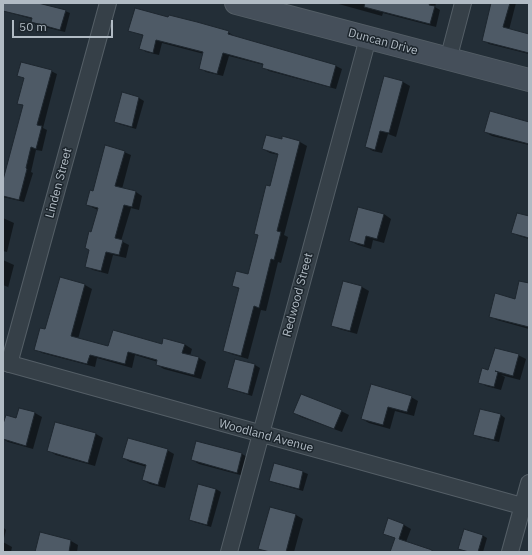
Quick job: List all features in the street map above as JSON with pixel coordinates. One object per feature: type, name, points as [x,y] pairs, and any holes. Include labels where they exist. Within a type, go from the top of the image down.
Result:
[{"type":"street","name":"Linden Street","points":[[6,363],[108,3]]},
{"type":"street","name":"Duncan Drive","points":[[236,3],[448,60],[529,80]]},
{"type":"street","points":[[448,60],[463,3]]},
{"type":"street","name":"Redwood Street","points":[[229,552],[368,38]]},
{"type":"street","name":"Woodland Avenue","points":[[6,363],[526,507]]},
{"type":"street","points":[[510,552],[526,507],[529,483]]},
{"type":"building","points":[[3,3],[38,3],[66,10],[60,30],[31,22],[32,18],[3,11]]},
{"type":"building","points":[[365,3],[430,3],[429,5],[435,6],[430,24],[364,7]]},
{"type":"building","points":[[491,3],[510,3],[503,27],[529,34],[529,53],[482,41]]},
{"type":"building","points":[[135,8],[168,17],[169,15],[229,31],[228,34],[336,65],[330,87],[262,68],[263,64],[223,53],[217,74],[199,69],[203,52],[156,40],[153,53],[139,49],[143,35],[128,31]]},
{"type":"building","points":[[21,62],[52,70],[37,125],[42,126],[36,149],[31,147],[19,200],[3,196],[3,180],[23,105],[17,104],[24,78],[17,76]]},
{"type":"building","points":[[384,76],[403,81],[389,133],[380,131],[375,150],[365,147]]},
{"type":"building","points":[[122,92],[139,97],[132,127],[114,122]]},
{"type":"building","points":[[490,111],[529,122],[529,144],[484,132]]},
{"type":"building","points":[[266,135],[282,139],[282,136],[300,141],[277,231],[281,232],[274,260],[271,259],[259,308],[254,306],[241,356],[223,351],[239,288],[232,286],[236,271],[248,274],[258,235],[254,234],[266,185],[270,186],[278,154],[262,149]]},
{"type":"building","points":[[105,145],[125,151],[115,186],[136,191],[132,207],[124,205],[115,238],[123,240],[119,255],[106,252],[101,271],[85,267],[89,250],[85,248],[89,231],[91,232],[98,208],[86,205],[90,190],[93,191]]},
{"type":"building","points":[[358,207],[384,214],[377,239],[366,236],[364,245],[349,241]]},
{"type":"building","points":[[517,213],[529,216],[529,238],[511,233]]},
{"type":"building","points":[[60,277],[85,284],[71,336],[108,346],[113,330],[162,344],[163,338],[185,344],[182,353],[199,357],[194,375],[156,365],[157,360],[128,352],[125,364],[90,355],[87,364],[34,350],[40,328],[45,329]]},
{"type":"building","points":[[343,281],[362,286],[350,331],[331,326]]},
{"type":"building","points":[[519,281],[529,283],[529,327],[489,317],[495,293],[515,299]]},
{"type":"building","points":[[495,348],[519,354],[513,376],[495,371],[498,372],[494,387],[478,383],[482,368],[488,370]]},
{"type":"building","points":[[235,359],[255,364],[248,394],[227,388]]},
{"type":"building","points":[[371,384],[412,396],[407,412],[388,407],[383,425],[361,419]]},
{"type":"building","points":[[301,394],[342,410],[334,429],[293,413]]},
{"type":"building","points":[[19,408],[35,412],[26,446],[3,439],[3,424],[6,415],[16,418]]},
{"type":"building","points":[[480,409],[501,414],[494,440],[473,435]]},
{"type":"building","points":[[55,422],[96,433],[88,463],[47,451]]},
{"type":"building","points":[[128,438],[168,449],[158,485],[142,480],[146,465],[122,458]]},
{"type":"building","points":[[196,441],[242,453],[237,473],[191,460]]},
{"type":"building","points":[[274,463],[303,471],[299,489],[269,481]]},
{"type":"building","points":[[198,484],[216,489],[207,525],[189,520]]},
{"type":"building","points":[[270,507],[296,514],[286,552],[270,552],[258,549]]},
{"type":"building","points":[[388,518],[404,524],[399,539],[432,550],[432,552],[390,552],[395,538],[383,534]]},
{"type":"building","points":[[464,529],[483,535],[478,552],[469,552],[458,549]]},
{"type":"building","points":[[40,532],[71,540],[69,552],[35,552]]}]
